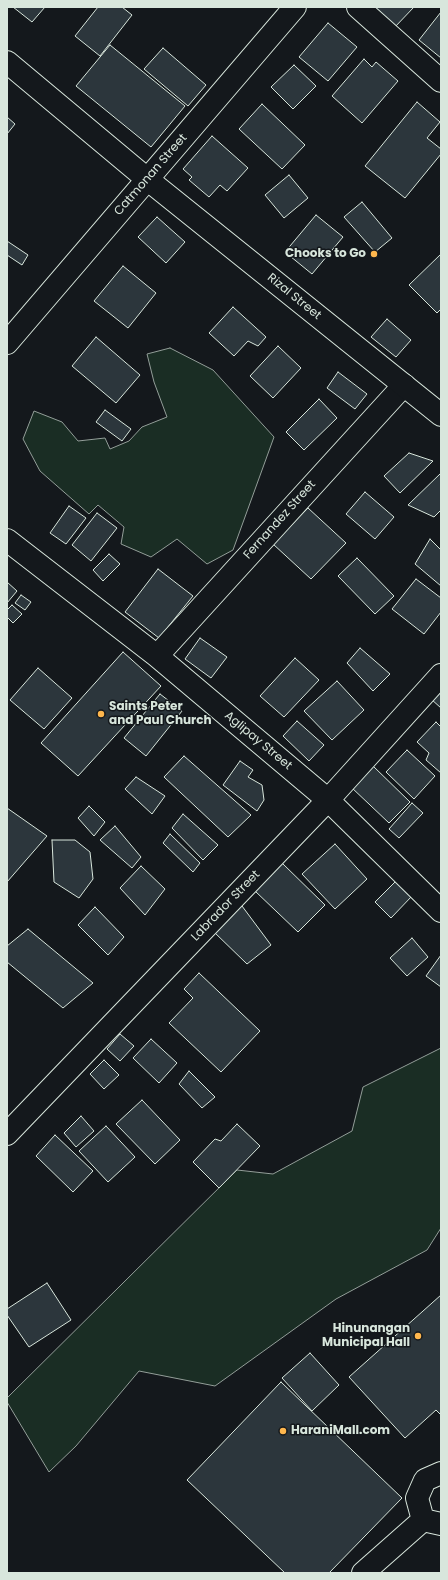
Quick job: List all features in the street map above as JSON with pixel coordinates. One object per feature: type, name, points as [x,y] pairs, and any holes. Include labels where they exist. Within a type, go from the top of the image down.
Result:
[{"type":"street","name":"Catmonan Street","points":[[7,343],[295,7]]},
{"type":"street","points":[[358,7],[441,81]]},
{"type":"street","name":"Rizal Street","points":[[7,62],[147,179],[441,415]]},
{"type":"street","name":"Fernandez Street","points":[[157,656],[404,385]]},
{"type":"street","name":"Aglipay Street","points":[[7,540],[157,656],[328,800],[441,911]]},
{"type":"street","name":"Labrador Street","points":[[7,1134],[328,800],[441,675]]},
{"type":"street","points":[[364,1573],[432,1522],[418,1498],[425,1480],[441,1473]]},
{"type":"green space","points":[[170,348],[213,370],[274,437],[233,550],[207,564],[177,539],[151,557],[121,544],[124,527],[98,505],[89,514],[40,471],[23,439],[34,411],[62,422],[78,441],[105,438],[110,449],[129,441],[142,427],[167,417],[154,382],[147,354]]},
{"type":"green space","points":[[441,1048],[441,1228],[427,1250],[336,1299],[215,1386],[139,1371],[76,1446],[49,1472],[7,1402],[7,1398],[237,1170],[273,1174],[352,1131],[363,1087]]},
{"type":"building","points":[[13,7],[45,7],[32,22]]},
{"type":"building","points":[[98,7],[122,7],[132,15],[100,56],[75,36]]},
{"type":"building","points":[[372,7],[414,7],[394,28]]},
{"type":"building","points":[[441,12],[441,58],[419,40]]},
{"type":"building","points":[[328,23],[357,47],[328,81],[299,57]]},
{"type":"building","points":[[110,45],[185,106],[151,147],[76,86]]},
{"type":"building","points":[[163,48],[206,85],[188,106],[144,69]]},
{"type":"building","points":[[364,59],[372,67],[376,62],[398,81],[362,123],[332,96]]},
{"type":"building","points":[[294,65],[316,86],[293,109],[271,87]]},
{"type":"building","points":[[417,102],[440,122],[427,138],[441,149],[441,154],[405,198],[365,166]]},
{"type":"building","points":[[262,104],[305,145],[282,169],[239,129]]},
{"type":"building","points":[[7,117],[15,124],[7,134]]},
{"type":"building","points":[[212,136],[248,168],[227,191],[220,185],[209,197],[189,180],[192,177],[183,169]]},
{"type":"building","points":[[289,175],[308,198],[284,218],[265,195]]},
{"type":"building","points":[[362,202],[392,238],[375,252],[344,217]]},
{"type":"building","points":[[316,215],[343,237],[312,274],[285,252]]},
{"type":"building","points":[[157,217],[185,242],[166,263],[138,237]]},
{"type":"building","points":[[7,241],[28,255],[22,265],[7,255]]},
{"type":"building","points":[[441,254],[441,309],[437,313],[409,285]]},
{"type":"building","points":[[123,266],[156,293],[128,328],[94,301]]},
{"type":"building","points":[[233,307],[266,337],[258,346],[248,341],[234,356],[209,333]]},
{"type":"building","points":[[387,319],[411,340],[396,357],[371,337]]},
{"type":"building","points":[[96,337],[140,375],[116,403],[72,366]]},
{"type":"building","points":[[278,346],[301,368],[273,398],[250,376]]},
{"type":"building","points":[[338,372],[367,394],[355,409],[327,388]]},
{"type":"building","points":[[319,399],[337,418],[304,450],[286,432]]},
{"type":"building","points":[[105,410],[131,429],[122,441],[96,422]]},
{"type":"building","points":[[409,453],[433,461],[400,493],[384,476]]},
{"type":"building","points":[[441,473],[441,510],[434,517],[408,505]]},
{"type":"building","points":[[365,492],[394,517],[375,539],[346,514]]},
{"type":"building","points":[[69,506],[86,518],[66,544],[50,533]]},
{"type":"building","points":[[308,508],[346,543],[311,579],[273,544]]},
{"type":"building","points":[[97,513],[117,528],[91,561],[72,545]]},
{"type":"building","points":[[430,539],[441,550],[441,586],[415,564]]},
{"type":"building","points":[[109,554],[120,564],[103,581],[93,570]]},
{"type":"building","points":[[357,558],[394,596],[375,614],[338,576]]},
{"type":"building","points":[[158,569],[193,596],[159,638],[125,612]]},
{"type":"building","points":[[416,579],[441,598],[441,612],[424,634],[392,609]]},
{"type":"building","points":[[7,582],[17,591],[7,603]]},
{"type":"building","points":[[21,595],[31,602],[25,610],[15,603]]},
{"type":"building","points":[[12,605],[22,614],[13,623],[7,617],[7,610]]},
{"type":"building","points":[[200,638],[227,657],[211,678],[185,659]]},
{"type":"building","points":[[360,648],[390,674],[373,691],[347,663]]},
{"type":"building","name":"Saints Peter and Paul Church","points":[[123,652],[161,686],[78,776],[41,743]]},
{"type":"building","points":[[295,658],[319,680],[284,717],[260,696]]},
{"type":"building","points":[[38,668],[72,698],[44,729],[10,700]]},
{"type":"building","points":[[337,681],[364,710],[332,740],[304,711]]},
{"type":"building","points":[[441,689],[441,708],[431,699]]},
{"type":"building","points":[[160,694],[182,711],[146,756],[124,738]]},
{"type":"building","points":[[297,721],[324,745],[309,761],[283,736]]},
{"type":"building","points":[[436,722],[441,727],[441,773],[426,760],[429,753],[417,742]]},
{"type":"building","points":[[407,750],[435,776],[414,799],[386,772]]},
{"type":"building","points":[[184,756],[251,815],[228,837],[164,777]]},
{"type":"building","points":[[240,761],[253,770],[248,777],[262,785],[264,800],[257,811],[223,785]]},
{"type":"building","points":[[372,765],[410,802],[389,823],[351,787]]},
{"type":"building","points":[[136,777],[165,796],[152,814],[125,789]]},
{"type":"building","points":[[412,803],[423,813],[399,838],[389,829]]},
{"type":"building","points":[[89,806],[105,822],[94,836],[78,818]]},
{"type":"building","points":[[7,808],[47,836],[7,882]]},
{"type":"building","points":[[183,814],[218,845],[203,860],[172,828]]},
{"type":"building","points":[[115,826],[141,857],[132,868],[100,840]]},
{"type":"building","points":[[170,834],[200,863],[193,872],[163,843]]},
{"type":"building","points":[[52,840],[75,840],[90,852],[93,879],[79,898],[54,882]]},
{"type":"building","points":[[335,844],[367,879],[335,909],[302,874]]},
{"type":"building","points":[[282,863],[325,905],[298,932],[255,891]]},
{"type":"building","points":[[141,866],[165,889],[145,915],[120,888]]},
{"type":"building","points":[[396,881],[412,896],[391,918],[375,902]]},
{"type":"building","points":[[242,906],[271,945],[247,964],[213,931]]},
{"type":"building","points":[[95,907],[124,937],[108,955],[78,925]]},
{"type":"building","points":[[28,929],[93,983],[63,1008],[7,962],[7,946]]},
{"type":"building","points":[[412,938],[428,957],[407,976],[390,958]]},
{"type":"building","points":[[441,955],[441,987],[426,976]]},
{"type":"building","points":[[199,973],[260,1031],[221,1072],[169,1023],[193,998],[184,989]]},
{"type":"building","points":[[120,1034],[134,1046],[120,1061],[107,1049]]},
{"type":"building","points":[[151,1039],[177,1063],[159,1083],[133,1058]]},
{"type":"building","points":[[104,1060],[119,1075],[104,1089],[90,1074]]},
{"type":"building","points":[[189,1071],[215,1097],[202,1108],[179,1084]]},
{"type":"building","points":[[142,1100],[180,1140],[155,1164],[116,1124]]},
{"type":"building","points":[[81,1116],[94,1131],[76,1147],[64,1133]]},
{"type":"building","points":[[237,1124],[260,1146],[219,1188],[193,1162],[215,1139],[221,1141]]},
{"type":"building","points":[[106,1126],[135,1157],[108,1182],[79,1151]]},
{"type":"building","points":[[55,1135],[93,1171],[73,1192],[36,1156]]},
{"type":"building","points":[[47,1283],[71,1320],[29,1347],[7,1315],[7,1309]]},
{"type":"building","name":"Hinunangan Municipal Hall","points":[[441,1295],[441,1415],[436,1410],[405,1438],[349,1377]]},
{"type":"building","points":[[310,1353],[339,1385],[312,1411],[282,1378]]},
{"type":"building","name":"HaraniMall.com","points":[[281,1382],[402,1498],[329,1573],[285,1573],[187,1480]]},
{"type":"place","name":"Chooks to Go","points":[[374,254]]},
{"type":"place","name":"Saints Peter and Paul Church","points":[[101,714]]},
{"type":"place","name":"Hinunangan Municipal Hall","points":[[418,1336]]},
{"type":"place","name":"HaraniMall.com","points":[[283,1431]]}]
